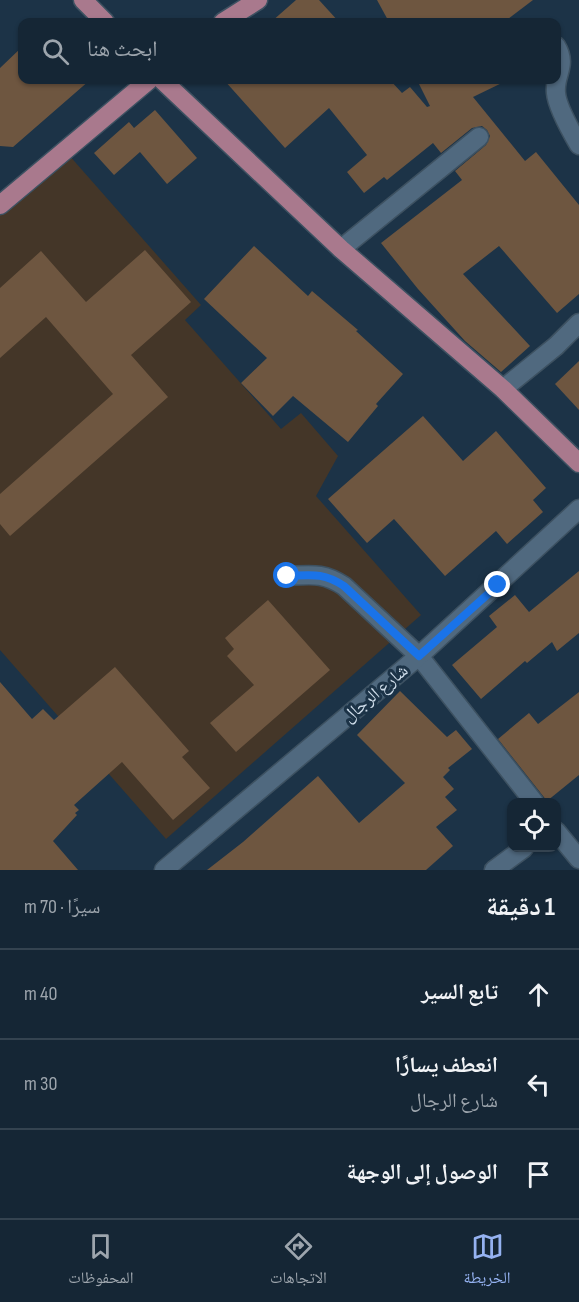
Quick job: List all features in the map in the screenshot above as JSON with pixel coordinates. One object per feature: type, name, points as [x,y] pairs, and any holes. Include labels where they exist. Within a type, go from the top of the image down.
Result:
[{"type":"main road","points":[[83,0],[101,18]]},
{"type":"main road","points":[[229,18],[258,0]]},
{"type":"main road","points":[[0,205],[144,84]]},
{"type":"main road","points":[[166,84],[341,249],[503,389],[579,463]]},
{"type":"street","points":[[561,55],[561,70]]},
{"type":"street","points":[[557,84],[555,94],[579,146]]},
{"type":"street","points":[[341,249],[479,137]]},
{"type":"street","points":[[503,389],[556,346],[579,323]]},
{"type":"street","name":"شارع الرجال","points":[[164,870],[419,656],[579,509]]},
{"type":"street","points":[[287,576],[320,574],[333,578],[344,586],[419,656],[531,798]]},
{"type":"street","points":[[561,837],[579,860]]},
{"type":"street","points":[[494,870],[519,852]]},
{"type":"shaded area","points":[[68,154],[201,305],[185,320],[281,429],[301,413],[338,456],[316,496],[421,615],[166,839],[0,650],[0,214]]},
{"type":"building","points":[[296,0],[319,0],[335,18],[276,18]]},
{"type":"building","points":[[377,0],[533,0],[509,18],[387,18]]},
{"type":"building","points":[[18,51],[18,84],[85,84],[13,147],[0,146],[0,68]]},
{"type":"building","points":[[228,84],[394,84],[402,93],[410,87],[427,107],[430,106],[419,84],[500,84],[473,97],[525,161],[536,152],[579,205],[579,294],[557,313],[499,246],[463,274],[530,346],[501,372],[465,341],[418,289],[381,243],[462,180],[455,171],[486,145],[490,136],[482,126],[472,128],[441,153],[433,143],[387,180],[384,177],[364,193],[347,172],[367,155],[329,108],[285,148]]},
{"type":"building","points":[[155,110],[197,158],[167,184],[140,152],[114,175],[94,153],[129,122],[134,128]]},
{"type":"building","points":[[254,246],[308,296],[312,291],[358,330],[356,331],[403,374],[376,404],[378,406],[348,442],[293,396],[273,416],[241,383],[267,358],[204,299]]},
{"type":"building","points":[[145,250],[191,302],[131,355],[168,397],[10,536],[0,524],[0,494],[113,394],[46,317],[0,358],[0,288],[41,251],[86,302]]},
{"type":"building","points":[[579,361],[579,410],[555,384]]},
{"type":"building","points":[[423,416],[463,461],[496,431],[546,488],[533,500],[543,512],[507,544],[496,531],[445,576],[394,519],[367,543],[328,499]]},
{"type":"building","points":[[579,571],[579,633],[557,651],[552,642],[527,663],[525,661],[481,699],[452,665],[497,627],[489,616],[515,595],[529,612]]},
{"type":"building","points":[[268,600],[330,670],[236,752],[210,723],[254,685],[227,656],[234,649],[225,638]]},
{"type":"building","points":[[115,667],[189,751],[182,757],[210,788],[173,820],[122,762],[74,805],[79,810],[75,813],[77,815],[53,841],[78,870],[0,870],[0,682],[32,719],[43,709],[54,720]]},
{"type":"building","points":[[400,691],[447,737],[456,730],[472,749],[448,768],[450,770],[443,777],[454,789],[445,797],[457,810],[436,827],[453,846],[426,870],[207,870],[243,842],[318,776],[359,823],[405,783],[357,735]]},
{"type":"building","points":[[579,692],[579,775],[551,798],[545,798],[498,739],[529,713],[538,724]]},
{"type":"route","points":[[287,576],[320,574],[333,578],[419,656],[498,585]]}]
